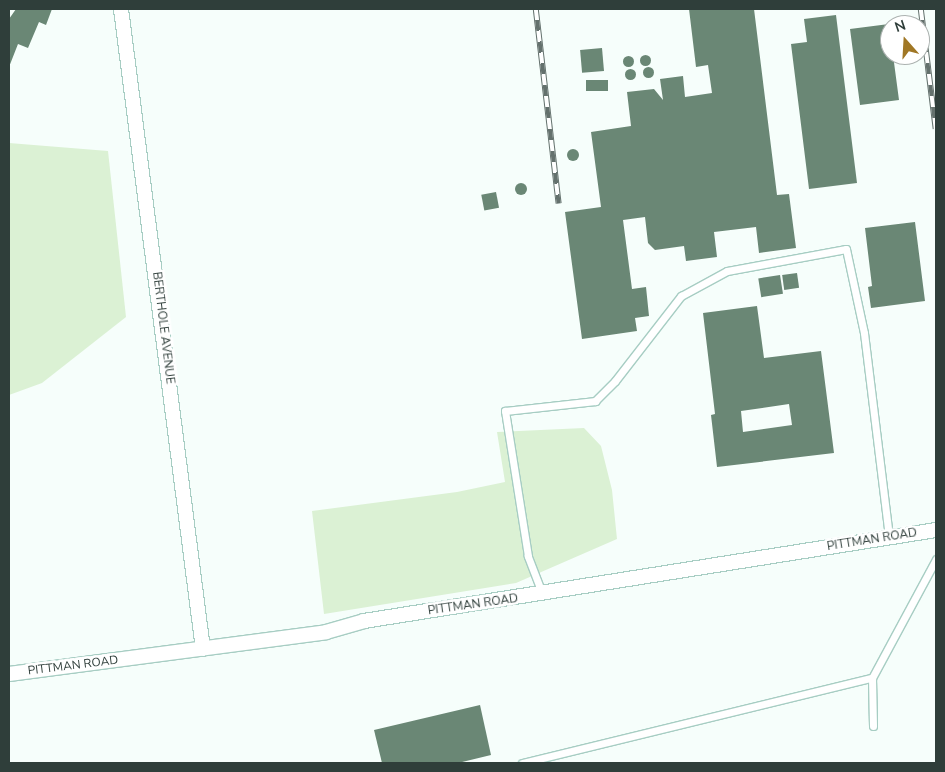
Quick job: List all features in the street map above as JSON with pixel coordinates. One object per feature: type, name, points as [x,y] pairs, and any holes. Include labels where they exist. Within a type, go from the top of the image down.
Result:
[{"type":"street","name":"BERTHOLE AVENUE","points":[[121,9],[203,649]]},
{"type":"street","name":"PITTMAN ROAD","points":[[9,674],[326,632],[364,621],[543,595],[936,530]]},
{"type":"lane","points":[[543,595],[528,556],[505,411],[595,401],[615,381],[681,296],[727,271],[846,249],[862,321],[889,537]]},
{"type":"lane","points":[[873,726],[872,678],[936,559]]},
{"type":"lane","points":[[522,763],[872,678]]},
{"type":"green space","points":[[9,143],[108,151],[126,317],[42,383],[9,395]]},
{"type":"green space","points":[[584,428],[601,446],[612,490],[617,539],[516,583],[324,614],[312,511],[457,492],[505,482],[497,432]]},
{"type":"building","points":[[16,9],[52,9],[46,25],[39,22],[28,48],[18,44],[9,67],[9,19]]},
{"type":"building","points":[[689,9],[754,9],[777,195],[789,194],[796,248],[759,253],[756,227],[714,232],[717,257],[686,261],[684,246],[655,250],[648,243],[645,217],[623,220],[632,289],[646,287],[649,316],[635,318],[637,331],[582,339],[565,212],[601,207],[591,132],[631,126],[627,92],[654,89],[663,100],[660,79],[683,76],[685,97],[712,93],[708,65],[696,67]]},
{"type":"building","points":[[836,15],[857,183],[809,189],[791,44],[807,42],[804,19]]},
{"type":"building","points":[[880,25],[880,65],[894,65],[899,100],[860,105],[850,29]]},
{"type":"building","points":[[602,48],[604,71],[582,73],[580,50]]},
{"type":"building","points":[[643,55],[647,55],[650,60],[649,64],[643,65],[640,62],[640,58]]},
{"type":"building","points":[[626,56],[630,56],[633,61],[632,65],[626,66],[623,63],[623,59]]},
{"type":"building","points":[[646,67],[650,67],[653,72],[652,76],[646,77],[643,74],[643,70]]},
{"type":"building","points":[[628,69],[632,69],[635,74],[634,78],[628,79],[625,76],[625,72]]},
{"type":"building","points":[[586,80],[608,80],[608,91],[586,91]]},
{"type":"building","points":[[575,149],[578,150],[578,160],[571,161],[568,160],[567,153],[568,150]]},
{"type":"building","points":[[523,183],[526,184],[526,194],[519,195],[516,194],[515,187],[516,184]]},
{"type":"building","points":[[496,192],[499,208],[484,211],[481,195]]},
{"type":"building","points":[[915,222],[925,301],[871,308],[868,287],[872,286],[865,228]]},
{"type":"building","points":[[797,273],[799,288],[784,290],[782,275]]},
{"type":"building","points":[[780,275],[783,294],[761,297],[758,278]]},
{"type":"building","points":[[757,306],[764,358],[821,351],[834,453],[717,467],[711,415],[715,414],[703,313]],"holes":[[[789,404],[792,425],[743,432],[741,411]]]},
{"type":"building","points":[[480,705],[491,755],[458,763],[382,763],[374,730]]},
{"type":"railway","points":[[536,9],[559,204]]},
{"type":"railway","points":[[921,9],[936,129]]}]
